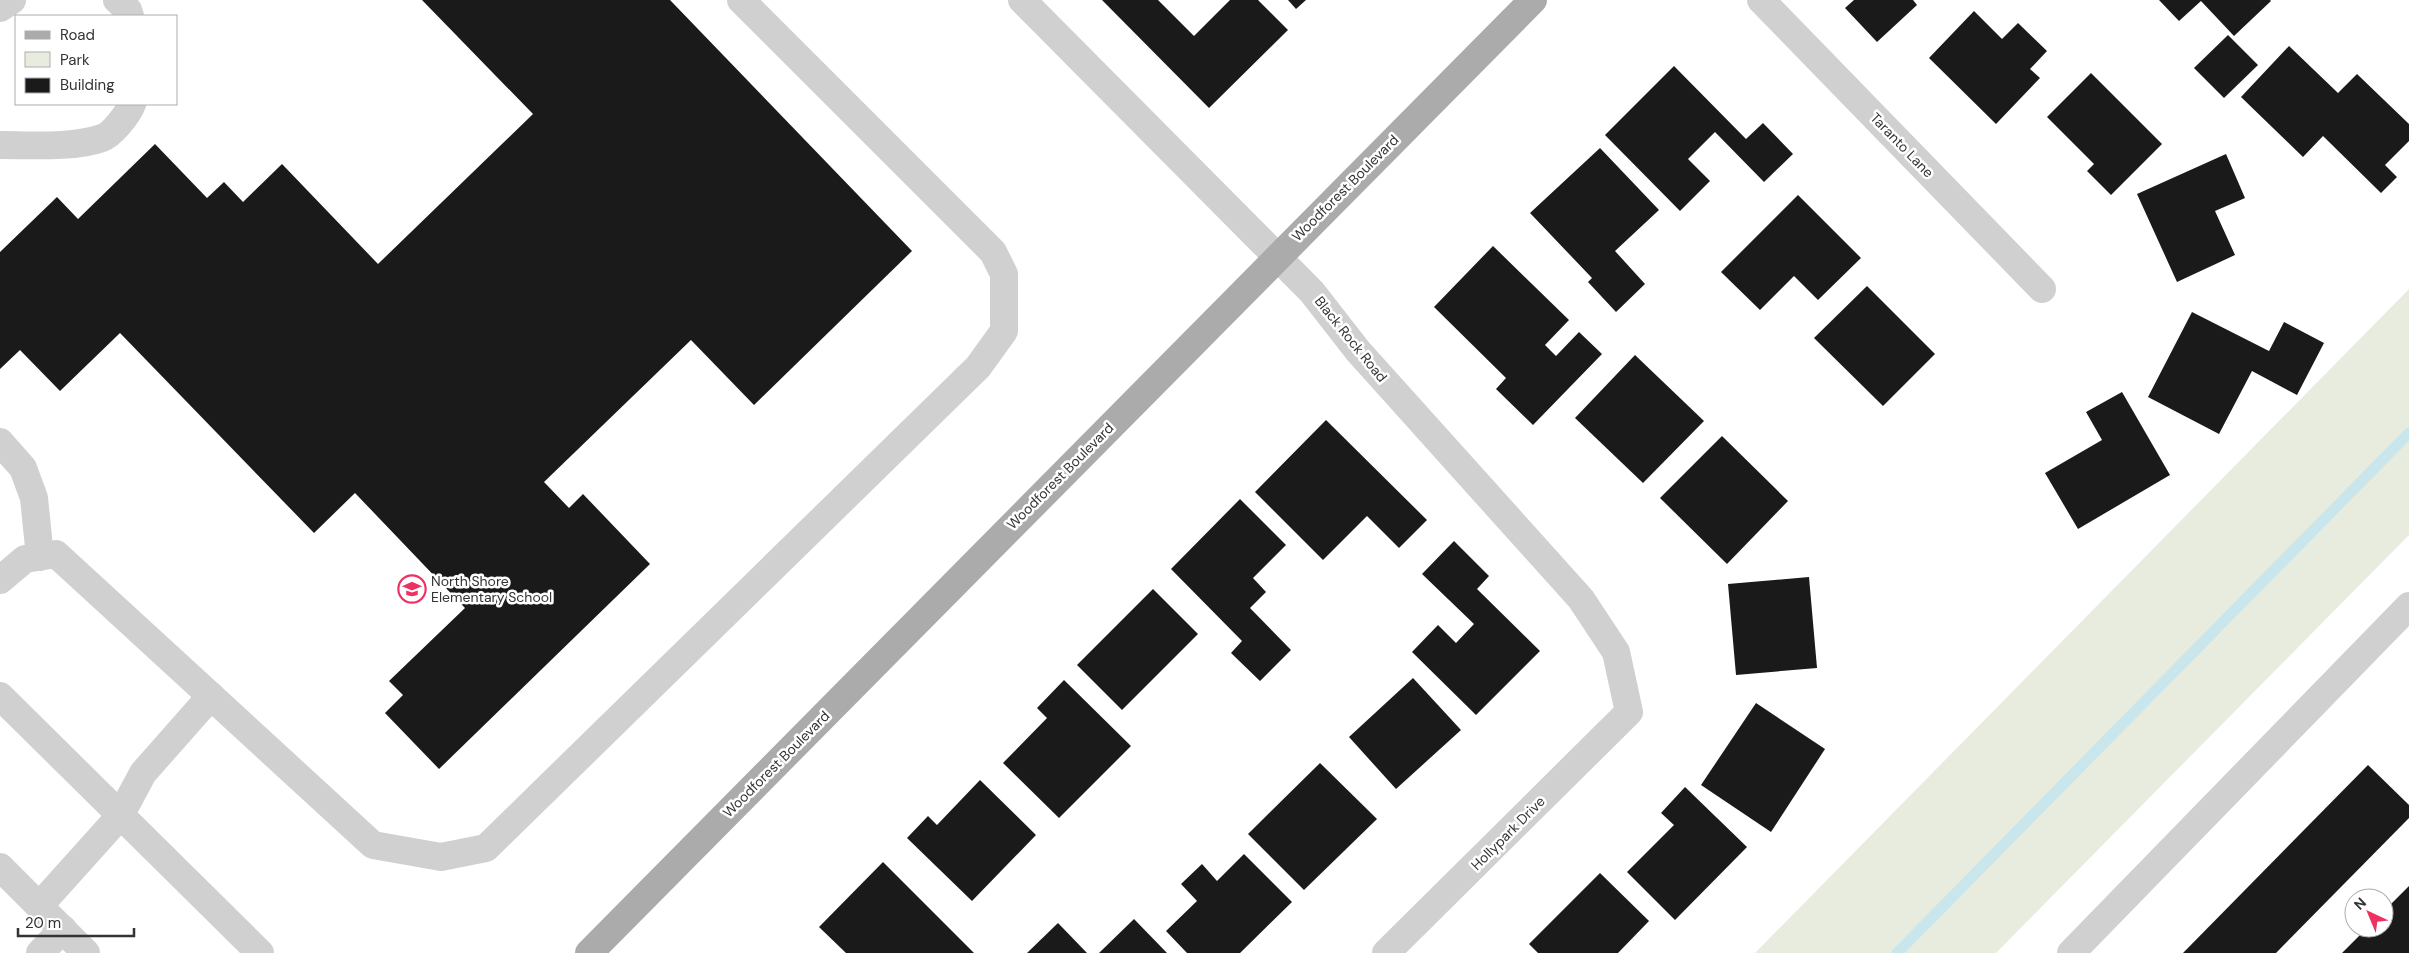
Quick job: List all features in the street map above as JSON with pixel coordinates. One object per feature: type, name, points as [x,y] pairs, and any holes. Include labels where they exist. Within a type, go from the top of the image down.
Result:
[{"type":"main road","name":"Woodforest Boulevard","points":[[589,953],[1533,0]]},
{"type":"street","points":[[0,8],[12,0]]},
{"type":"street","points":[[116,0],[128,10],[130,15]]},
{"type":"street","points":[[0,580],[25,559],[56,554],[373,845],[441,857],[486,848],[978,367],[1004,332],[1004,274],[993,252],[741,0]]},
{"type":"street","name":"Black Rock Road","points":[[1022,0],[1312,292],[1358,351],[1581,599],[1616,652],[1629,712]]},
{"type":"street","name":"Taranto Lane","points":[[1761,0],[2042,289]]},
{"type":"street","points":[[0,146],[68,143],[103,138],[127,115],[132,105]]},
{"type":"street","points":[[0,442],[23,468],[34,498],[40,557]]},
{"type":"street","points":[[2072,953],[2409,606]]},
{"type":"street","points":[[0,696],[260,953]]},
{"type":"street","points":[[40,905],[120,816],[143,773],[211,696]]},
{"type":"street","name":"Hollypark Drive","points":[[1386,953],[1629,712]]},
{"type":"street","points":[[0,867],[86,953]]},
{"type":"street","points":[[40,953],[63,929]]},
{"type":"green space","points":[[2409,289],[2409,535],[1996,953],[1755,953]]},
{"type":"building","points":[[422,0],[670,0],[912,251],[754,405],[691,340],[544,482],[569,508],[583,494],[650,564],[439,769],[385,713],[403,695],[389,681],[465,608],[355,493],[314,533],[120,333],[60,391],[20,350],[0,369],[0,252],[57,197],[78,219],[155,144],[207,198],[224,182],[243,202],[282,164],[378,264],[533,114]]},
{"type":"building","points":[[1102,0],[1158,0],[1194,36],[1230,0],[1258,0],[1288,30],[1209,108]]},
{"type":"building","points":[[1288,0],[1306,0],[1296,9]]},
{"type":"building","points":[[1854,0],[1913,0],[1917,5],[1877,42],[1845,8]]},
{"type":"building","points":[[2159,0],[2271,1],[2234,36],[2201,1],[2179,21]]},
{"type":"building","points":[[1974,11],[2002,39],[2018,23],[2047,51],[2030,69],[2040,78],[1996,124],[1929,58]]},
{"type":"building","points":[[2228,35],[2258,65],[2224,98],[2194,68]]},
{"type":"building","points":[[2289,46],[2338,93],[2357,74],[2409,124],[2409,141],[2385,165],[2397,177],[2381,193],[2323,136],[2303,157],[2241,97]]},
{"type":"building","points":[[1674,66],[1746,139],[1763,123],[1793,154],[1764,182],[1715,132],[1688,159],[1710,181],[1680,211],[1605,135]]},
{"type":"building","points":[[2091,73],[2162,144],[2111,195],[2087,171],[2094,164],[2047,117]]},
{"type":"building","points":[[1600,148],[1659,210],[1615,251],[1645,284],[1616,312],[1588,282],[1592,278],[1530,213]]},
{"type":"building","points":[[2226,154],[2245,198],[2215,211],[2235,255],[2177,282],[2137,194]]},
{"type":"building","points":[[1798,195],[1861,258],[1818,300],[1794,276],[1760,310],[1721,272]]},
{"type":"building","points":[[1493,246],[1569,320],[1545,345],[1556,356],[1579,332],[1602,354],[1533,425],[1496,389],[1506,378],[1434,307]]},
{"type":"building","points":[[1867,286],[1935,354],[1883,406],[1814,338]]},
{"type":"building","points":[[2192,312],[2269,351],[2284,322],[2324,343],[2297,395],[2252,371],[2219,434],[2148,397]]},
{"type":"building","points":[[1635,355],[1704,421],[1643,483],[1575,418]]},
{"type":"building","points":[[2122,392],[2170,475],[2078,529],[2045,473],[2102,440],[2086,412]]},
{"type":"building","points":[[1326,420],[1427,520],[1399,548],[1367,516],[1323,560],[1255,492]]},
{"type":"building","points":[[1722,436],[1788,501],[1727,564],[1660,498]]},
{"type":"building","points":[[1240,499],[1286,545],[1253,578],[1266,592],[1250,608],[1291,650],[1260,681],[1231,653],[1242,641],[1171,569]]},
{"type":"building","points":[[1454,541],[1489,576],[1477,589],[1540,651],[1476,715],[1412,652],[1438,625],[1456,643],[1474,624],[1422,574]]},
{"type":"building","points":[[1809,577],[1817,668],[1736,675],[1728,584]]},
{"type":"building","points":[[1153,589],[1198,634],[1122,710],[1077,665]]},
{"type":"building","points":[[1413,678],[1461,730],[1396,789],[1349,737]]},
{"type":"building","points":[[1064,680],[1131,746],[1059,818],[1003,763],[1047,718],[1037,708]]},
{"type":"building","points":[[1756,703],[1825,749],[1771,832],[1701,785]]},
{"type":"building","points":[[1320,763],[1377,819],[1304,890],[1248,834]]},
{"type":"building","points":[[2368,765],[2409,805],[2409,818],[2276,953],[2183,953]]},
{"type":"building","points":[[980,780],[1036,835],[972,901],[907,838],[928,816],[937,825]]},
{"type":"building","points":[[1685,787],[1747,847],[1675,920],[1627,872],[1674,825],[1661,813]]},
{"type":"building","points":[[1244,854],[1292,902],[1240,953],[1187,953],[1166,931],[1197,901],[1181,884],[1202,864],[1217,881]]},
{"type":"building","points":[[883,862],[974,953],[846,953],[819,927]]},
{"type":"building","points":[[1600,873],[1649,921],[1618,953],[1538,953],[1529,944]]},
{"type":"building","points":[[2409,886],[2409,953],[2342,953],[2357,938],[2394,938],[2394,901]]},
{"type":"building","points":[[1134,919],[1167,953],[1099,953]]},
{"type":"building","points":[[1058,923],[1087,953],[1027,953]]},
{"type":"waterway","points":[[1897,953],[2409,433]]},
{"type":"place","name":"North Shore Elementary School","points":[[412,589]]}]
